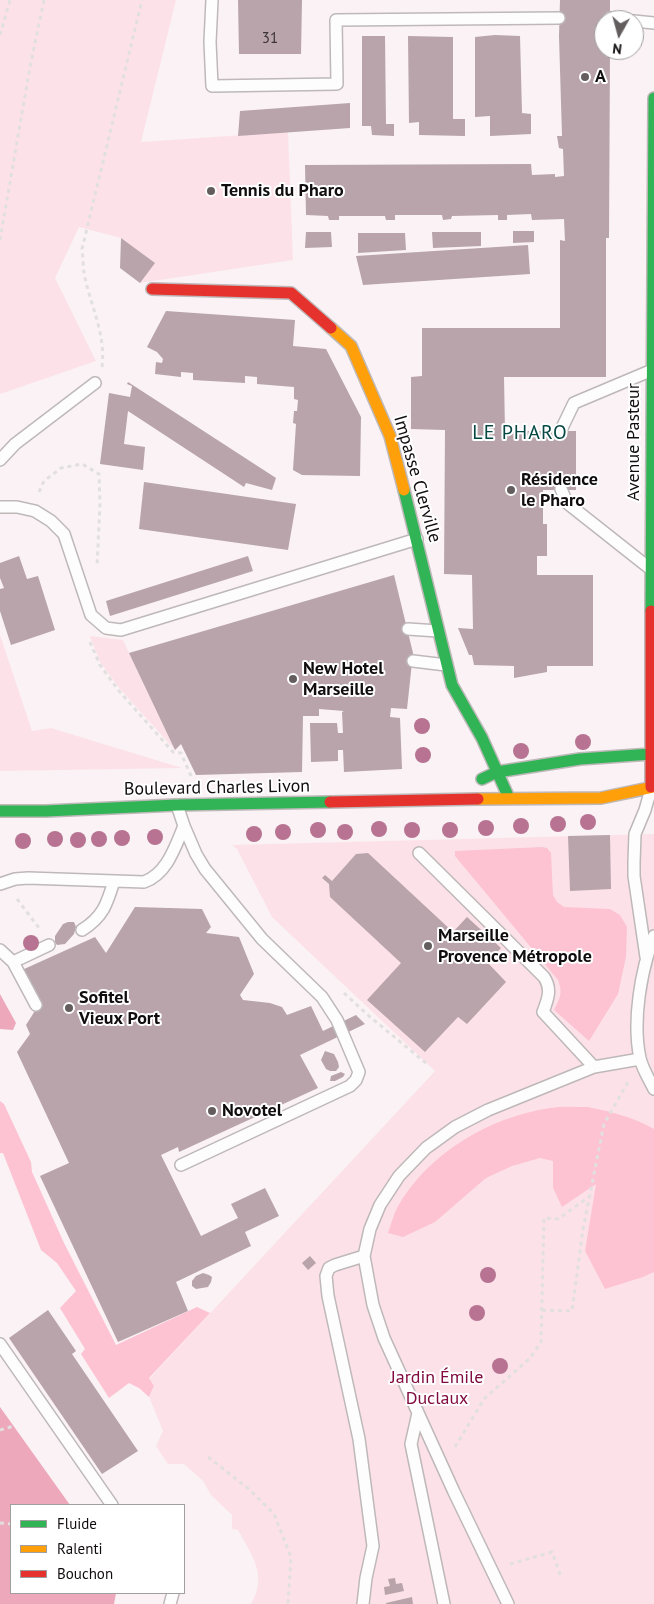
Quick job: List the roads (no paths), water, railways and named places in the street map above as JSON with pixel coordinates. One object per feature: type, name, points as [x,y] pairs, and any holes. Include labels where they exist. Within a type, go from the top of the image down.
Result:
[{"type":"street","name":"Avenue Pasteur","points":[[653,790],[651,754],[651,570],[654,98]]},
{"type":"street","name":"Impasse Clerville","points":[[152,289],[291,293],[351,346],[390,436],[417,538],[452,685],[482,738],[509,798]]},
{"type":"street","name":"Boulevard Charles Livon","points":[[435,800],[497,772],[600,757],[651,754]]},
{"type":"street","name":"Boulevard Charles Livon","points":[[0,810],[46,811],[177,805],[509,798],[601,798],[653,790]]},
{"type":"lane","points":[[212,0],[210,42],[212,86],[337,84],[336,20],[559,18]]},
{"type":"lane","points":[[561,430],[574,403],[652,370]]},
{"type":"lane","points":[[0,460],[15,444],[95,383]]},
{"type":"lane","points":[[561,490],[567,503],[651,570]]},
{"type":"lane","points":[[0,494],[1,507],[17,507],[35,511],[51,521],[64,534],[91,615],[106,628],[121,630],[417,538]]},
{"type":"lane","points":[[408,629],[438,631]]},
{"type":"lane","points":[[413,661],[447,665]]},
{"type":"lane","points":[[650,958],[634,876],[635,834],[653,790]]},
{"type":"lane","points":[[177,805],[196,854],[219,887],[262,939],[322,997],[337,1020],[359,1072],[356,1080],[350,1086],[180,1165]]},
{"type":"lane","points":[[2,883],[15,878],[135,883],[152,880],[163,868],[184,826]]},
{"type":"lane","points":[[419,853],[544,977],[548,984],[549,998],[543,1012],[594,1068]]},
{"type":"lane","points":[[82,930],[93,923],[102,912],[114,882]]},
{"type":"lane","points":[[654,936],[636,1024],[640,1059],[654,1089]]},
{"type":"lane","points":[[13,962],[49,945]]},
{"type":"lane","points":[[0,950],[13,962],[36,1005]]},
{"type":"lane","points":[[508,1604],[442,1467],[384,1338],[373,1304],[364,1256],[370,1229],[380,1205],[399,1176],[426,1148],[455,1127],[488,1110],[594,1068],[640,1059]]},
{"type":"lane","points":[[363,1604],[373,1546],[359,1439],[328,1296],[326,1276],[329,1268],[364,1256]]},
{"type":"lane","points":[[0,1344],[111,1504]]},
{"type":"lane","points":[[418,1413],[411,1444],[444,1604]]},
{"type":"place","name":"A","points":[[585,77]]},
{"type":"place","name":"Tennis du Pharo","points":[[211,191]]},
{"type":"place","name":"Résidence le Pharo","points":[[511,490]]},
{"type":"place","name":"New Hotel Marseille","points":[[293,679]]},
{"type":"place","name":"Marseille Provence Métropole","points":[[428,946]]},
{"type":"place","name":"Sofitel Vieux Port","points":[[69,1008]]},
{"type":"place","name":"Novotel","points":[[212,1111]]},
{"type":"district","name":"LE PHARO","points":[[520,433]]},
{"type":"park label","name":"Jardin Émile Duclaux","points":[[437,1388]]}]
